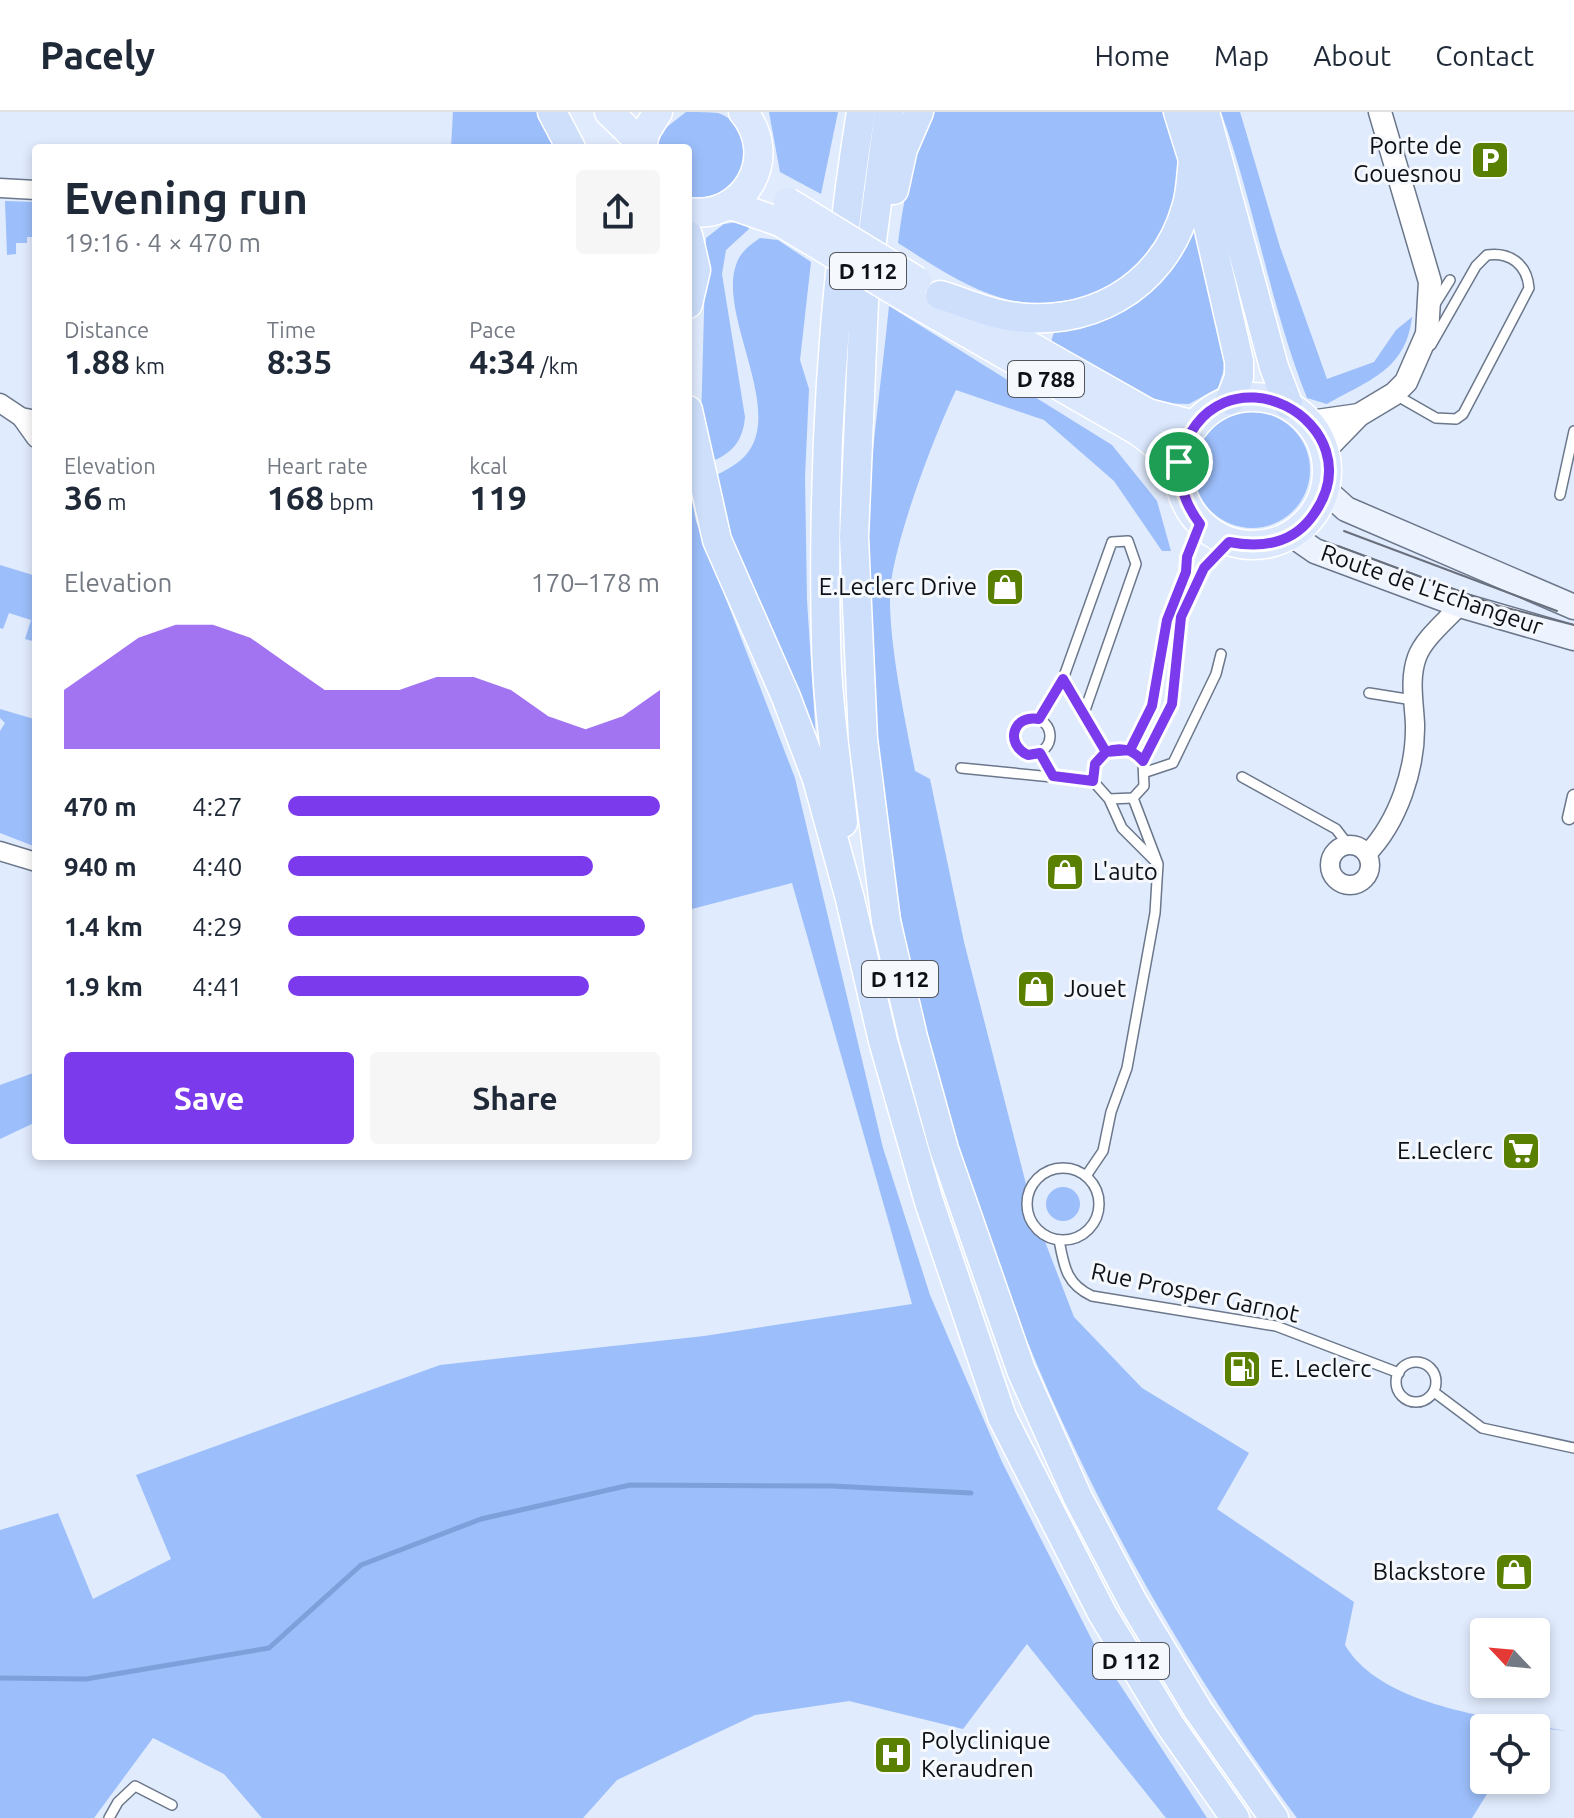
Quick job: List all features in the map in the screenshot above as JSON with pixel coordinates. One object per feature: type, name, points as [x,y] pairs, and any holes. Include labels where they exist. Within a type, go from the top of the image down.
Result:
[{"type":"highway","points":[[552,112],[569,144]]},
{"type":"highway","name":"D 112","points":[[861,112],[846,203],[827,446],[826,643],[850,899],[883,1041],[929,1202],[1002,1417],[1102,1613],[1170,1725],[1235,1818]]},
{"type":"highway","name":"D 112","points":[[889,112],[864,301],[854,537],[865,754],[886,921],[913,1037],[944,1149],[1021,1370],[1078,1498],[1133,1602],[1190,1697],[1274,1818]]},
{"type":"highway","points":[[857,432],[887,223],[903,149],[919,112]]},
{"type":"highway","points":[[1178,112],[1193,160],[1239,361],[1239,377],[1230,400]]},
{"type":"highway","points":[[1205,112],[1274,367],[1288,404]]},
{"type":"highway","points":[[922,292],[1003,315],[1047,319],[1092,310],[1126,294],[1152,273],[1174,240],[1187,207],[1193,160]]},
{"type":"highway","points":[[692,252],[696,270],[692,287]]},
{"type":"highway","points":[[692,428],[717,540],[786,697],[817,779],[850,899]]},
{"type":"main road","points":[[609,112],[640,144]]},
{"type":"main road","points":[[643,144],[658,112]]},
{"type":"main road","points":[[692,212],[709,212],[731,205],[742,196],[757,173],[759,144],[754,128],[743,112]]},
{"type":"main road","points":[[757,173],[784,212]]},
{"type":"main road","points":[[731,205],[784,212]]},
{"type":"main road","name":"D 788","points":[[784,212],[922,292],[1148,413],[1195,425]]},
{"type":"main road","name":"D 788","points":[[922,292],[1138,431],[1179,462]]},
{"type":"main road","points":[[1250,396],[1288,404],[1310,422],[1325,450],[1326,491],[1318,509],[1292,535],[1272,544],[1250,546],[1229,542],[1200,524],[1187,506],[1180,485],[1179,462],[1184,442],[1195,425],[1211,410],[1230,400],[1250,396]]},
{"type":"main road","name":"Route de L'Echangeur","points":[[1326,491],[1346,509],[1574,607]]},
{"type":"main road","name":"Route de L'Echangeur","points":[[1292,535],[1315,551],[1460,605],[1574,638]]},
{"type":"street","points":[[1325,450],[1359,415],[1394,394],[1410,374],[1422,352],[1431,311],[1430,282],[1380,112]]},
{"type":"street","points":[[0,188],[32,190]]},
{"type":"street","points":[[0,403],[29,418]]},
{"type":"street","points":[[1310,422],[1359,415]]},
{"type":"street","points":[[1358,850],[1383,837],[1412,762],[1417,656],[1460,605]]},
{"type":"street","points":[[1569,818],[1574,796]]},
{"type":"street","points":[[0,851],[32,861]]},
{"type":"lane","points":[[1394,394],[1436,418],[1456,419],[1463,414],[1529,288],[1523,267],[1509,256],[1487,255],[1476,266],[1445,325],[1410,374]]},
{"type":"lane","points":[[1431,311],[1450,280]]},
{"type":"lane","points":[[1560,495],[1574,431]]},
{"type":"lane","points":[[1130,750],[1152,706],[1167,620],[1200,524]]},
{"type":"lane","points":[[1039,719],[1063,679],[1112,542],[1128,541],[1136,564],[1084,713]]},
{"type":"lane","points":[[1143,761],[1172,704],[1181,617],[1204,568],[1229,542]]},
{"type":"lane","points":[[1146,772],[1173,763],[1193,725],[1221,654]]},
{"type":"lane","points":[[1063,679],[1106,752]]},
{"type":"lane","points":[[1369,693],[1413,700]]},
{"type":"lane","points":[[1039,719],[1048,727],[1050,738],[1040,753],[1022,752],[1013,736],[1022,720],[1039,719]]},
{"type":"lane","points":[[1093,781],[1095,764],[1106,752],[1130,750],[1143,761],[1146,772],[1144,786],[1133,798],[1109,799]]},
{"type":"lane","points":[[1040,753],[1053,776]]},
{"type":"lane","points":[[961,768],[1093,781],[1109,799],[1122,828],[1158,864]]},
{"type":"lane","points":[[1242,777],[1336,829],[1358,850]]},
{"type":"lane","points":[[1059,1240],[1040,1232],[1029,1215],[1028,1195],[1032,1185],[1057,1168],[1067,1168],[1086,1176],[1103,1151],[1111,1112],[1127,1068],[1155,913],[1158,864],[1133,798]]},
{"type":"lane","name":"Rue Prosper Garnot","points":[[1086,1176],[1097,1193],[1094,1223],[1079,1236],[1059,1240],[1066,1276],[1077,1289],[1092,1296],[1276,1326],[1399,1373]]},
{"type":"lane","points":[[1409,1364],[1429,1367],[1436,1378],[1434,1392],[1424,1401],[1404,1398],[1397,1386],[1399,1373],[1409,1364]]},
{"type":"lane","points":[[1434,1392],[1482,1428],[1574,1448]]},
{"type":"lane","points":[[109,1818],[118,1802],[135,1786],[172,1805]]},
{"type":"shaded area","points":[[453,112],[537,112],[557,144],[451,144]]},
{"type":"shaded area","points":[[686,112],[718,113],[733,122],[742,135],[745,150],[735,180],[723,191],[707,197],[692,196],[692,144],[658,144],[663,130]]},
{"type":"shaded area","points":[[769,112],[838,112],[821,194],[780,172]]},
{"type":"shaded area","points":[[935,112],[1162,112],[1175,136],[1178,150],[1177,199],[1168,225],[1154,248],[1135,268],[1112,284],[1087,295],[1059,302],[1013,301],[961,281],[898,243],[910,176],[920,143]]},
{"type":"shaded area","points":[[1221,112],[1240,112],[1280,247],[1327,379],[1374,362],[1396,330],[1412,317],[1402,350],[1394,361],[1371,380],[1327,404],[1307,398],[1294,363]]},
{"type":"shaded area","points":[[5,201],[32,202],[32,237],[27,237],[27,243],[16,243],[16,254],[7,255]]},
{"type":"shaded area","points":[[744,221],[749,229],[726,250],[722,274],[744,426],[729,452],[707,463],[701,423],[706,238],[724,224]]},
{"type":"shaded area","points":[[1198,221],[1227,360],[1218,388],[1189,404],[1156,403],[1051,342],[1055,329],[1184,239]]},
{"type":"shaded area","points":[[760,238],[778,240],[811,262],[800,360],[809,389],[805,477],[807,600],[816,740],[761,625],[709,479],[741,460],[756,437],[758,415],[755,390],[733,286],[740,256]]},
{"type":"shaded area","points":[[889,306],[1112,445],[1157,501],[1171,551],[1162,551],[1114,481],[1044,420],[956,390],[906,520],[890,594],[898,682],[915,771],[930,779],[964,942],[1026,1184],[1022,1208],[1030,1230],[1044,1239],[1074,1317],[1142,1388],[1249,1453],[1217,1509],[1354,1602],[1345,1645],[1362,1666],[1386,1683],[1414,1696],[1472,1714],[1470,1794],[1487,1794],[1472,1818],[1297,1818],[1203,1681],[1119,1537],[1047,1387],[986,1232],[937,1073],[900,910],[877,745],[867,579],[871,477]]},
{"type":"shaded area","points":[[1252,412],[1274,417],[1293,429],[1305,448],[1310,470],[1305,492],[1293,511],[1274,523],[1252,528],[1230,523],[1211,511],[1199,492],[1194,470],[1199,448],[1211,429],[1230,417]]},
{"type":"shaded area","points":[[692,502],[696,521],[795,778],[883,1148],[930,1295],[1002,1462],[1096,1648],[1207,1818],[1166,1818],[1027,1644],[963,1729],[849,1701],[755,1715],[617,1780],[583,1818],[262,1818],[224,1774],[153,1738],[94,1818],[0,1818],[0,1530],[58,1513],[93,1599],[171,1559],[136,1475],[440,1365],[704,1336],[912,1304],[792,883],[692,909]]},
{"type":"shaded area","points":[[0,565],[32,575],[32,641],[25,639],[31,620],[9,613],[3,629],[0,628]]},
{"type":"shaded area","points":[[0,709],[32,718],[32,845],[0,833],[0,731],[5,723],[0,718]]},
{"type":"shaded area","points":[[32,1073],[32,1124],[0,1139],[0,1085]]},
{"type":"shaded area","points":[[1063,1187],[1075,1192],[1080,1204],[1075,1216],[1063,1221],[1051,1216],[1046,1204],[1051,1192]]},
{"type":"waterway","points":[[0,1678],[86,1679],[269,1648],[361,1565],[481,1519],[630,1485],[832,1486],[971,1493]]},
{"type":"tram line","points":[[1344,531],[1557,611]]},
{"type":"tram line","points":[[1338,546],[1499,606],[1574,625]]},
{"type":"place","name":"Porte de Gouesnou","points":[[1490,160]]},
{"type":"place","name":"E.Leclerc Drive","points":[[1005,587]]},
{"type":"place","name":"L'auto","points":[[1065,872]]},
{"type":"place","name":"Jouet","points":[[1036,989]]},
{"type":"place","name":"E.Leclerc","points":[[1521,1151]]},
{"type":"place","name":"E. Leclerc","points":[[1242,1369]]},
{"type":"place","name":"Blackstore","points":[[1514,1572]]},
{"type":"place","name":"Polyclinique Keraudren","points":[[893,1755]]},
{"type":"route","points":[[1179,462],[1180,485],[1187,506],[1200,524],[1167,620],[1152,706],[1130,750],[1114,748],[1099,757],[1093,781],[1053,776],[1040,753],[1028,755],[1017,748],[1013,736],[1017,725],[1027,718],[1039,719],[1063,679],[1106,752],[1114,748],[1122,748],[1130,750],[1143,761],[1172,704],[1181,617],[1204,568],[1229,542],[1250,546],[1272,544],[1292,535],[1318,509],[1326,491],[1328,471],[1319,435],[1299,412],[1288,404],[1269,398],[1250,396],[1230,400],[1211,410],[1195,425],[1184,442],[1179,462]]}]
